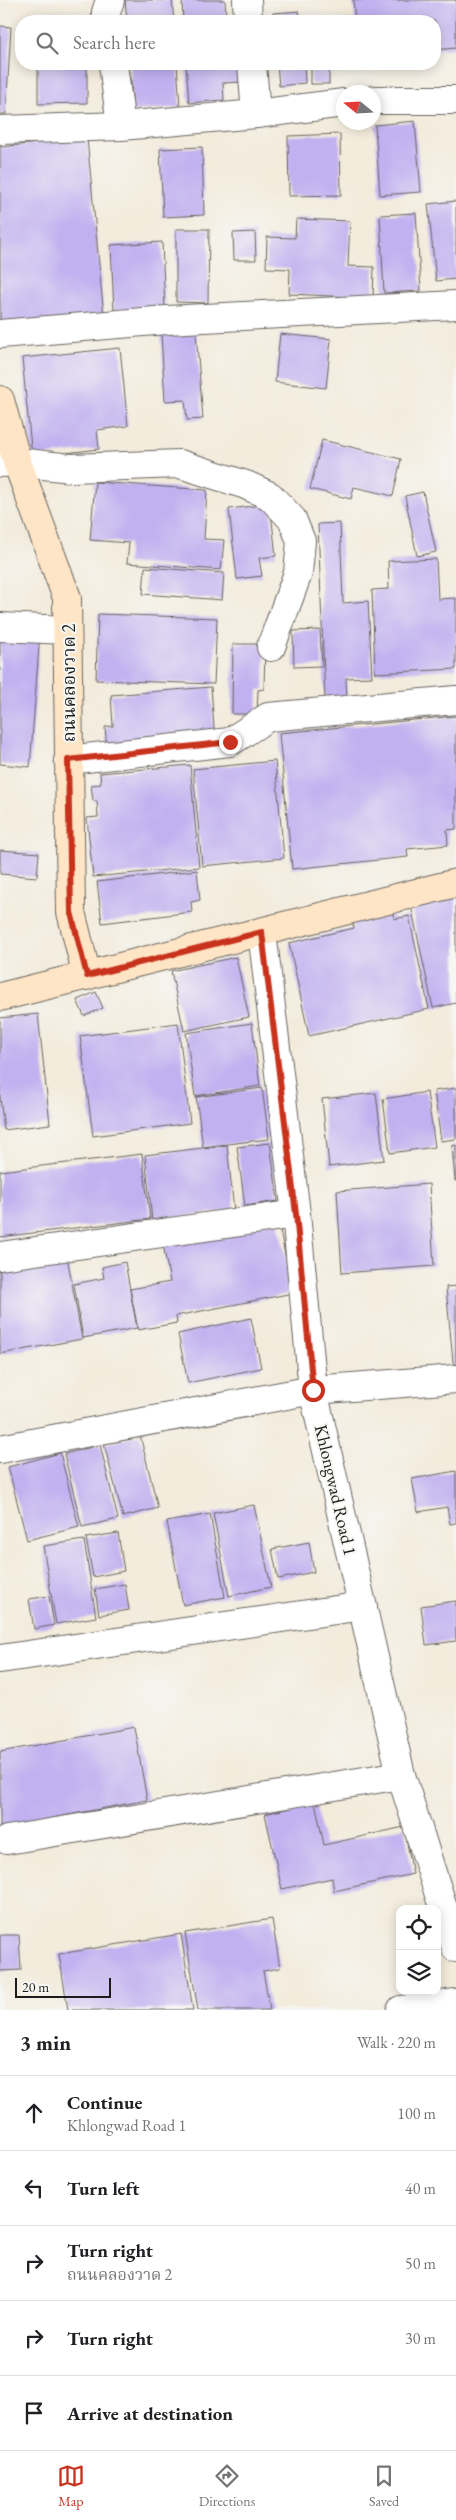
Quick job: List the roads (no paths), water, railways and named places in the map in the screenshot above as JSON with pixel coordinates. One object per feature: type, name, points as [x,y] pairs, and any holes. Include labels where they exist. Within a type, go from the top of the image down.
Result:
[{"type":"street","points":[[106,15],[110,0]]},
{"type":"street","points":[[247,0],[248,15]]},
{"type":"street","points":[[114,70],[121,126]]},
{"type":"street","points":[[252,70],[256,114]]},
{"type":"street","points":[[381,100],[456,100]]},
{"type":"street","points":[[0,130],[121,126],[256,114],[336,104]]},
{"type":"street","points":[[0,334],[167,320],[456,305]]},
{"type":"street","name":"ถนนคลองวาด 2","points":[[0,400],[8,463],[68,598],[68,760],[71,912],[87,976]]},
{"type":"street","points":[[8,463],[71,468],[180,464],[246,485],[270,496],[292,519],[301,542],[298,574],[271,646]]},
{"type":"street","points":[[0,627],[67,630]]},
{"type":"street","points":[[68,760],[230,742],[268,717],[456,700]]},
{"type":"street","points":[[0,997],[456,883]]},
{"type":"street","name":"Khlongwad Road 1","points":[[262,932],[296,1214],[313,1390],[401,1775],[456,1948]]},
{"type":"street","points":[[0,1256],[296,1214]]},
{"type":"street","points":[[0,1449],[313,1390],[456,1379]]},
{"type":"street","points":[[0,1658],[363,1606]]},
{"type":"street","points":[[7,1840],[401,1775]]},
{"type":"street","points":[[401,2010],[456,2003]]}]
